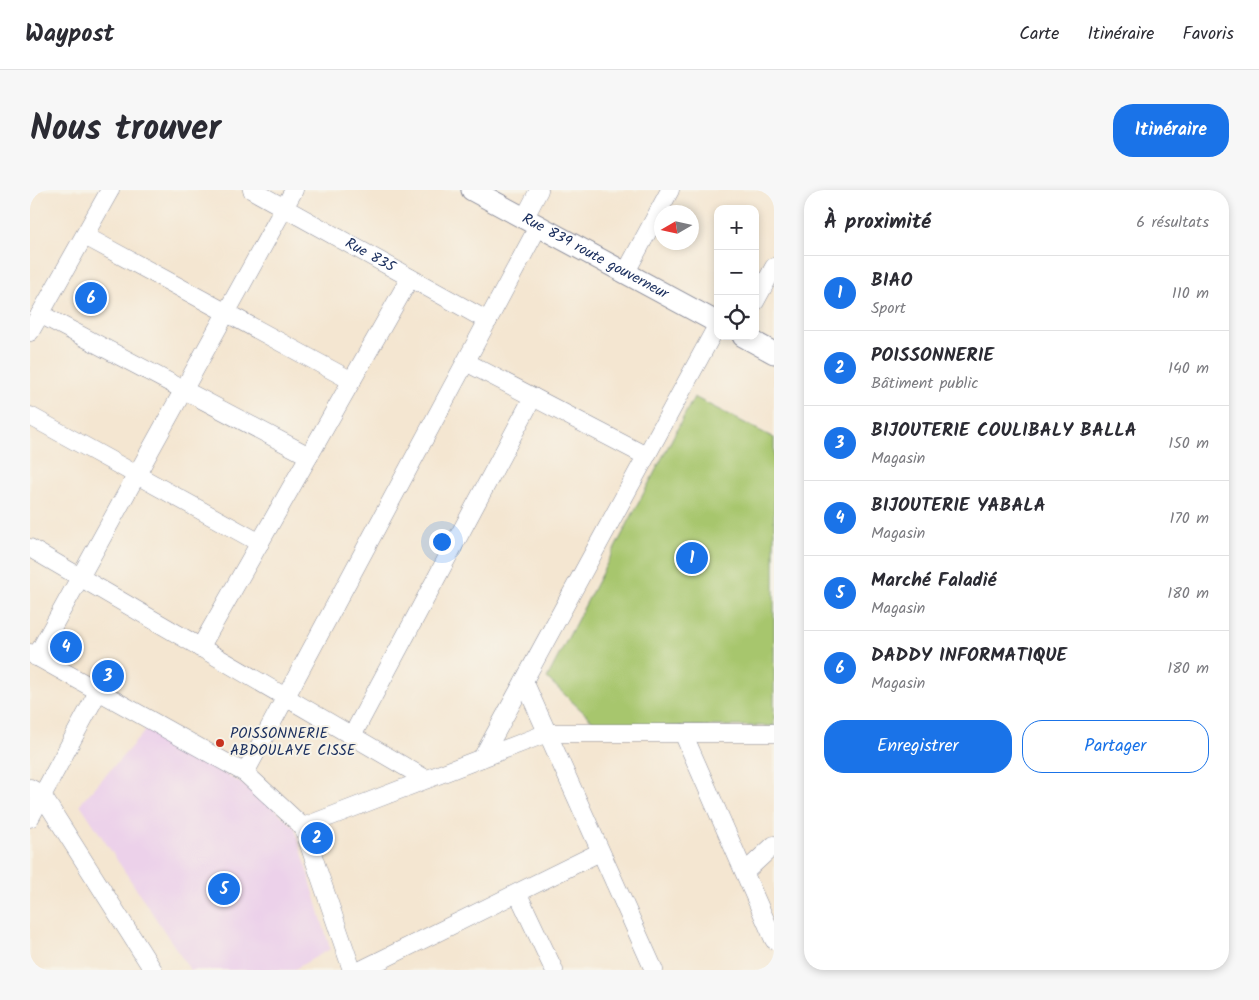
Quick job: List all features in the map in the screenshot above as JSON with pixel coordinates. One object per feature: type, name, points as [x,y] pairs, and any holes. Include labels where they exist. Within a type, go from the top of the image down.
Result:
[{"type":"street","points":[[30,332],[110,190]]},
{"type":"street","name":"Rue 835","points":[[252,190],[488,321]]},
{"type":"street","points":[[294,190],[80,578],[33,655],[245,773],[303,827],[352,970]]},
{"type":"street","name":"Rue 839 route gouverneur","points":[[472,190],[626,272],[714,322]]},
{"type":"street","points":[[245,773],[488,321],[532,221],[539,190]]},
{"type":"street","points":[[626,272],[670,190]]},
{"type":"street","points":[[85,236],[352,381]]},
{"type":"street","points":[[759,295],[774,268]]},
{"type":"street","points":[[200,648],[410,278]]},
{"type":"street","points":[[40,314],[309,456]]},
{"type":"street","points":[[482,758],[714,331]]},
{"type":"street","points":[[750,340],[774,353]]},
{"type":"street","points":[[466,362],[646,456]]},
{"type":"street","points":[[352,736],[533,397]]},
{"type":"street","points":[[30,416],[260,543]]},
{"type":"street","points":[[30,548],[426,779]]},
{"type":"street","points":[[524,682],[654,970]]},
{"type":"street","points":[[30,818],[36,792],[98,690]]},
{"type":"street","points":[[683,732],[774,940]]},
{"type":"street","points":[[303,827],[547,733],[774,733]]},
{"type":"street","points":[[36,792],[153,970]]},
{"type":"street","points":[[745,872],[774,845]]},
{"type":"street","points":[[361,970],[600,852]]},
{"type":"street","points":[[518,894],[554,970]]},
{"type":"shaded area","points":[[147,729],[258,793],[295,828],[330,949],[293,970],[190,970],[80,804]]},
{"type":"green space","points":[[694,397],[774,438],[774,726],[598,726],[547,678]]},
{"type":"place","name":"DADDY INFORMATIQUE","points":[[91,298]]},
{"type":"place","name":"BIAO","points":[[692,558]]},
{"type":"place","name":"BIJOUTERIE YABALA","points":[[66,647]]},
{"type":"place","name":"BIJOUTERIE COULIBALY BALLA","points":[[108,676]]},
{"type":"place","name":"POISSONNERIE ABDOULAYE CISSE","points":[[220,743]]},
{"type":"place","name":"POISSONNERIE","points":[[317,838]]},
{"type":"place","name":"Marché Faladié","points":[[224,889]]}]
